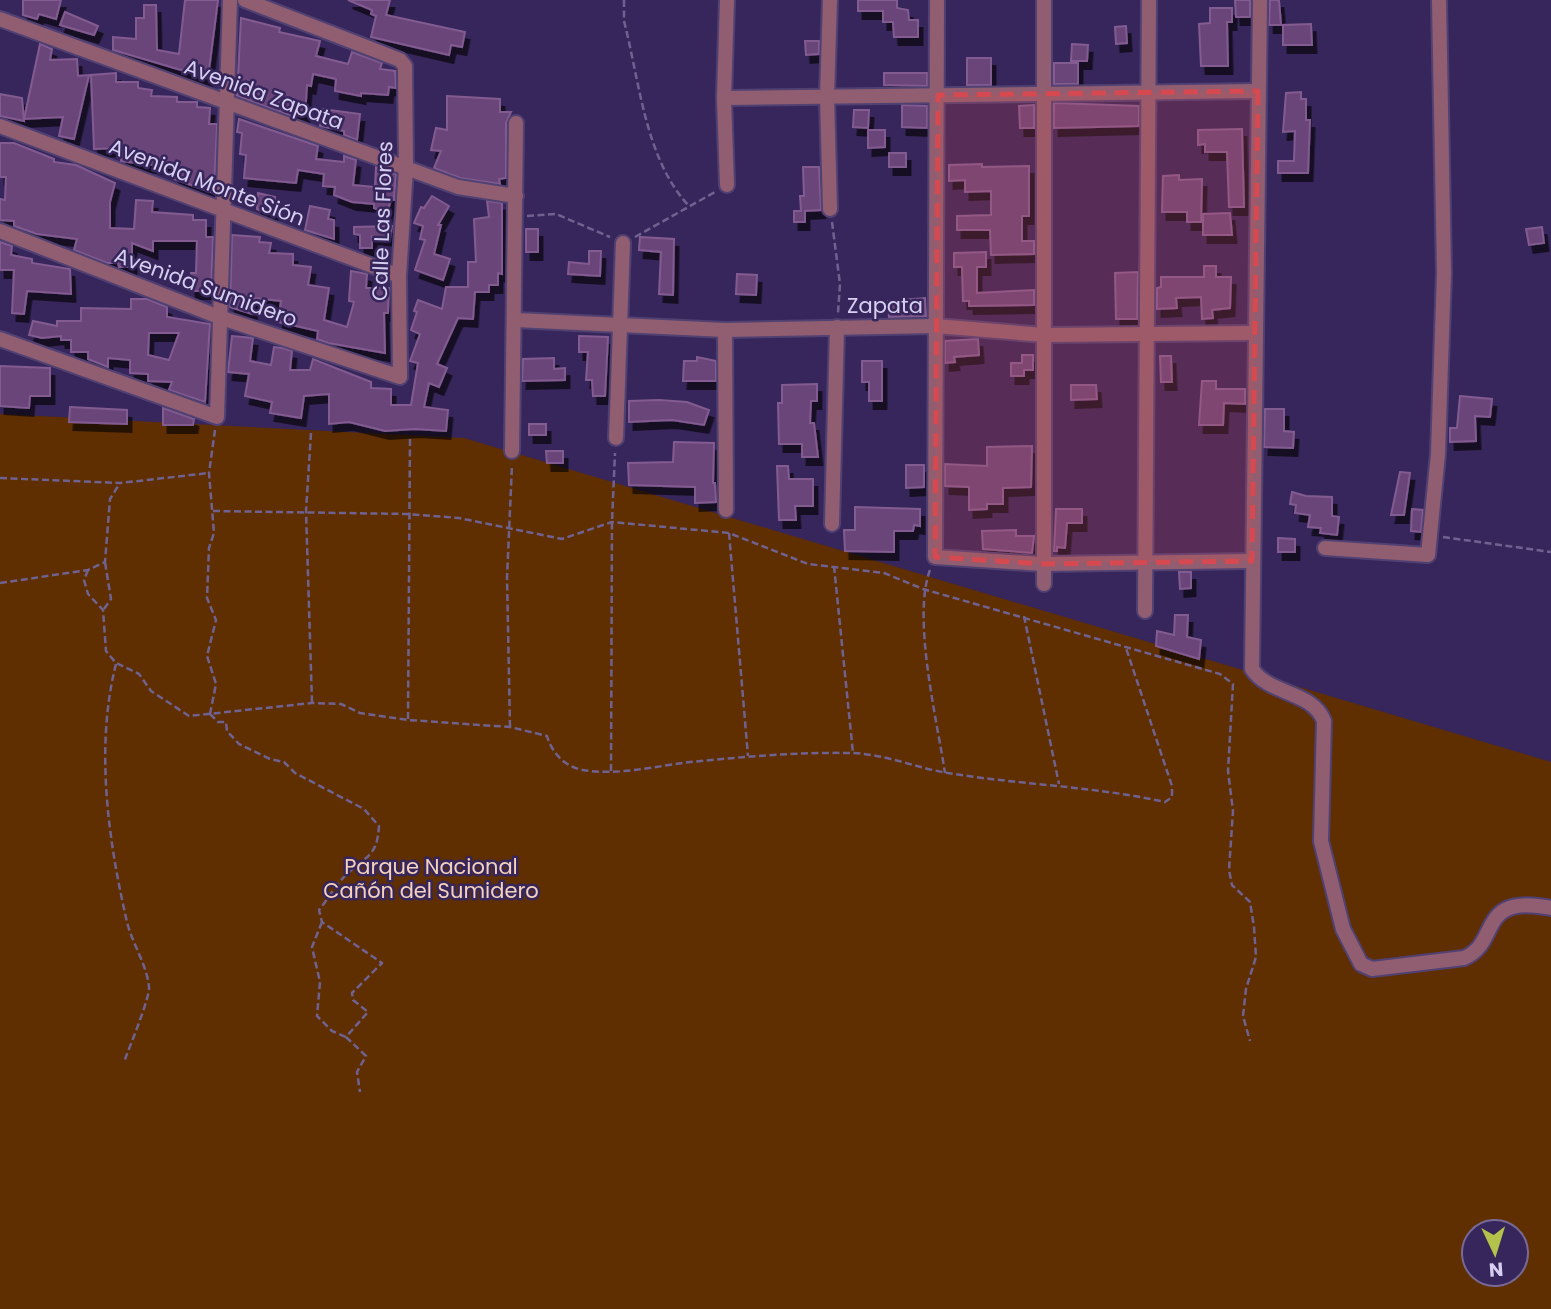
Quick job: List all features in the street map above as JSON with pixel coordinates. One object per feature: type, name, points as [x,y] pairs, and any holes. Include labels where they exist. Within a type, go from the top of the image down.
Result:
[{"type":"street","points":[[0,339],[217,417],[230,0]]},
{"type":"street","name":"Calle Las Flores","points":[[245,0],[400,60],[405,66],[406,169],[399,276],[400,377]]},
{"type":"street","points":[[727,0],[724,98],[727,186]]},
{"type":"street","points":[[830,208],[827,96],[831,0]]},
{"type":"street","points":[[937,0],[935,557],[1042,564],[1147,560],[1252,561]]},
{"type":"street","points":[[1044,0],[1044,584]]},
{"type":"street","points":[[1145,611],[1149,0]]},
{"type":"street","points":[[1260,0],[1252,669],[1267,685],[1317,708],[1324,720],[1321,841],[1343,929],[1357,960],[1372,969],[1464,958],[1475,952],[1490,923],[1502,911],[1518,905],[1551,908]]},
{"type":"street","points":[[1325,548],[1428,555],[1438,454],[1444,273],[1440,0]]},
{"type":"street","name":"Avenida Zapata","points":[[0,19],[457,187],[516,196]]},
{"type":"street","points":[[724,98],[1258,90]]},
{"type":"street","points":[[512,451],[516,320],[516,123]]},
{"type":"street","name":"Avenida Monte Sión","points":[[0,126],[399,276]]},
{"type":"street","name":"Avenida Sumidero","points":[[0,231],[219,317],[400,377]]},
{"type":"street","points":[[616,438],[623,243]]},
{"type":"street","name":"Zapata","points":[[516,320],[724,330],[936,326],[1044,335],[1254,333]]},
{"type":"street","points":[[832,524],[837,327]]},
{"type":"street","points":[[724,330],[726,510]]},
{"type":"path","points":[[624,0],[624,21],[653,149],[679,195],[689,206]]},
{"type":"path","points":[[516,217],[556,214],[623,243],[727,186]]},
{"type":"path","points":[[830,208],[840,284],[837,327]]},
{"type":"path","points":[[210,714],[216,684],[207,656],[216,621],[207,598],[213,512],[209,473],[217,417]]},
{"type":"path","points":[[311,433],[306,511],[312,703]]},
{"type":"path","points":[[611,771],[612,522],[616,438]]},
{"type":"path","points":[[408,720],[407,514],[410,439]]},
{"type":"path","points":[[510,727],[507,578],[512,451]]},
{"type":"path","points":[[0,478],[120,483],[209,473]]},
{"type":"path","points":[[103,610],[111,599],[105,562],[110,499],[120,483]]},
{"type":"path","points":[[213,512],[306,511],[459,518],[562,539],[612,522],[729,533],[808,564],[884,573],[923,589],[1220,674],[1233,684],[1228,771],[1233,811],[1229,870],[1232,885],[1250,902],[1254,927],[1256,957],[1242,1016],[1250,1041]]},
{"type":"path","points":[[729,533],[748,756]]},
{"type":"path","points":[[1430,536],[1551,552]]},
{"type":"path","points":[[935,557],[923,589],[927,652],[945,773]]},
{"type":"path","points":[[0,583],[88,570],[105,562]]},
{"type":"path","points":[[834,566],[853,753]]},
{"type":"path","points":[[88,570],[84,580],[88,594],[103,610],[107,651],[116,663],[139,674],[151,691],[189,716],[312,703],[341,704],[360,713],[408,720],[510,727],[547,736],[550,748],[569,766],[583,770],[611,771],[748,756],[853,753],[945,773],[1060,785],[1165,802],[1172,797],[1172,786],[1125,646]]},
{"type":"path","points":[[1024,616],[1060,785]]},
{"type":"path","points":[[116,663],[107,699],[108,786],[115,872],[129,932],[150,988],[124,1062]]},
{"type":"path","points":[[210,714],[218,722],[226,722],[228,731],[239,744],[270,759],[284,762],[295,773],[374,817],[379,826],[378,846],[363,863],[347,874],[319,910],[322,922],[312,947],[320,982],[317,1016],[332,1031],[346,1037],[366,1056],[356,1072],[360,1092]]},
{"type":"path","points":[[322,922],[382,963],[352,993],[353,1000],[368,1012],[346,1037]]},
{"type":"highlighted area","points":[[1258,91],[1252,561],[1042,564],[935,557],[938,95]]},
{"type":"green space","name":"Parque Nacional Cañón del Sumidero","points":[[0,414],[464,438],[1551,762],[1551,1309],[0,1309]]},
{"type":"building","points":[[23,0],[61,0],[56,19],[39,14],[37,19],[23,15]]},
{"type":"building","points":[[185,0],[218,0],[208,78],[113,50],[113,37],[136,39],[136,18],[144,18],[144,5],[156,5],[157,50],[179,54]]},
{"type":"building","points":[[348,0],[390,0],[386,15],[465,32],[462,47],[451,45],[449,55],[371,37],[376,16],[371,14],[372,10]]},
{"type":"building","points":[[858,0],[897,0],[897,8],[908,10],[909,20],[918,20],[918,37],[894,37],[893,22],[883,22],[883,11],[858,11]]},
{"type":"building","points":[[1235,0],[1250,0],[1250,17],[1236,17]]},
{"type":"building","points":[[1270,0],[1279,0],[1281,25],[1269,25]]},
{"type":"building","points":[[1210,8],[1232,8],[1232,22],[1227,22],[1228,66],[1201,66],[1199,24],[1210,23]]},
{"type":"building","points":[[65,12],[98,26],[94,35],[60,25]]},
{"type":"building","points":[[241,18],[280,28],[279,32],[320,41],[316,56],[348,64],[352,52],[382,63],[380,69],[395,71],[396,88],[389,87],[388,95],[361,93],[361,96],[335,91],[336,79],[313,74],[311,86],[307,85],[305,116],[291,116],[237,96]]},
{"type":"building","points":[[1311,24],[1312,45],[1283,45],[1283,25]]},
{"type":"building","points":[[1126,26],[1127,43],[1116,44],[1115,27]]},
{"type":"building","points":[[805,41],[819,41],[819,54],[806,55]]},
{"type":"building","points":[[40,44],[52,49],[50,60],[77,59],[78,76],[89,75],[74,139],[59,136],[63,117],[24,119]]},
{"type":"building","points":[[1072,44],[1088,45],[1087,61],[1071,61]]},
{"type":"building","points":[[967,58],[991,58],[991,85],[967,85]]},
{"type":"building","points":[[1054,63],[1078,63],[1078,84],[1054,84]]},
{"type":"building","points":[[116,73],[116,82],[138,82],[138,88],[152,90],[151,96],[177,97],[177,102],[197,102],[197,107],[210,108],[209,124],[217,124],[214,193],[174,179],[176,168],[121,161],[121,148],[94,149],[91,75]]},
{"type":"building","points":[[884,73],[927,73],[927,86],[884,85]]},
{"type":"building","points":[[1301,92],[1301,99],[1306,99],[1306,120],[1310,120],[1308,173],[1278,173],[1278,161],[1294,161],[1295,131],[1283,132],[1286,93]]},
{"type":"building","points":[[0,94],[22,98],[24,121],[0,116]]},
{"type":"building","points":[[447,96],[500,99],[500,112],[511,112],[506,123],[506,178],[499,179],[500,184],[460,178],[434,168],[441,151],[431,150],[436,128],[447,130]]},
{"type":"building","points":[[1054,103],[1139,106],[1139,126],[1054,128]]},
{"type":"building","points":[[902,105],[927,106],[927,128],[902,127]]},
{"type":"building","points":[[1034,105],[1034,128],[1020,128],[1019,106]]},
{"type":"building","points":[[322,109],[360,114],[357,140],[344,135],[344,131],[320,126]]},
{"type":"building","points":[[854,110],[869,110],[868,128],[853,127]]},
{"type":"building","points":[[239,119],[318,146],[316,159],[344,162],[344,156],[356,160],[353,185],[375,187],[376,167],[396,174],[394,200],[391,200],[387,213],[374,208],[374,204],[352,202],[334,195],[335,187],[323,186],[324,174],[298,170],[296,183],[244,178],[246,155],[240,154],[242,133],[237,132]]},
{"type":"building","points":[[1242,129],[1244,207],[1229,207],[1227,152],[1205,152],[1205,144],[1198,145],[1198,130]]},
{"type":"building","points":[[868,130],[885,130],[885,147],[868,148]]},
{"type":"building","points":[[0,143],[14,143],[54,159],[54,162],[76,165],[115,183],[110,202],[110,228],[134,229],[136,200],[153,201],[152,212],[193,215],[193,220],[206,220],[206,237],[213,237],[211,291],[191,291],[191,273],[196,273],[197,241],[153,241],[153,251],[132,243],[132,267],[119,267],[118,263],[107,263],[74,250],[77,239],[37,234],[14,226],[14,221],[0,220],[0,199],[5,200],[6,177],[0,177]]},
{"type":"building","points":[[889,153],[906,153],[906,167],[889,167]]},
{"type":"building","points":[[982,164],[982,167],[1029,166],[1029,216],[1022,216],[1022,241],[1034,241],[1034,254],[991,255],[990,230],[957,230],[957,216],[991,215],[991,191],[965,192],[965,180],[949,181],[949,165]]},
{"type":"building","points":[[803,167],[819,167],[821,210],[805,211],[805,222],[794,222],[794,211],[801,211],[800,196],[804,196]]},
{"type":"building","points":[[1179,175],[1179,180],[1202,179],[1201,222],[1187,222],[1187,212],[1162,212],[1163,176]]},
{"type":"building","points":[[258,193],[275,197],[273,215],[257,209]]},
{"type":"building","points":[[432,196],[449,206],[438,225],[441,225],[434,254],[450,259],[443,280],[415,270],[425,240],[420,239],[423,226],[414,223],[421,207],[424,208]]},
{"type":"building","points":[[487,201],[502,203],[502,274],[498,273],[498,285],[489,285],[489,292],[475,292],[473,319],[458,318],[437,364],[447,368],[439,387],[429,383],[424,407],[448,410],[446,431],[385,431],[349,422],[329,424],[329,394],[304,396],[301,418],[270,413],[272,402],[245,396],[249,374],[228,372],[232,336],[253,338],[250,361],[271,365],[274,347],[282,348],[292,351],[290,370],[310,370],[313,359],[371,382],[371,388],[391,389],[391,405],[411,405],[418,363],[410,361],[420,334],[411,330],[418,300],[442,309],[446,287],[468,287],[468,262],[476,262],[474,219],[489,217]]},
{"type":"building","points":[[310,206],[330,210],[328,219],[334,220],[334,239],[305,230]]},
{"type":"building","points":[[1230,213],[1232,235],[1203,235],[1203,214]]},
{"type":"building","points":[[392,226],[390,238],[372,236],[372,248],[360,248],[360,235],[354,234],[354,227]]},
{"type":"building","points":[[1542,227],[1544,243],[1529,245],[1526,229]]},
{"type":"building","points":[[526,229],[538,229],[538,252],[526,252]]},
{"type":"building","points":[[232,235],[260,237],[259,242],[271,243],[269,253],[293,254],[293,265],[311,267],[308,285],[329,288],[324,320],[347,327],[354,302],[349,301],[351,271],[367,274],[366,288],[389,288],[388,313],[384,313],[385,353],[328,343],[317,339],[318,331],[278,322],[281,301],[254,298],[252,314],[230,307]]},
{"type":"building","points":[[640,237],[674,239],[673,295],[659,294],[661,252],[639,250]]},
{"type":"building","points":[[0,242],[12,246],[11,255],[32,259],[32,263],[70,269],[71,294],[27,291],[24,314],[12,313],[14,270],[0,270]]},
{"type":"building","points":[[589,251],[601,251],[600,276],[568,274],[569,262],[589,264]]},
{"type":"building","points":[[986,252],[986,267],[977,267],[977,293],[1034,290],[1034,305],[969,306],[969,301],[963,301],[962,267],[954,267],[954,253]]},
{"type":"building","points":[[1204,266],[1216,266],[1216,277],[1231,277],[1230,308],[1212,310],[1213,318],[1202,319],[1201,297],[1176,298],[1177,308],[1157,309],[1157,288],[1161,287],[1161,277],[1204,277]]},
{"type":"building","points":[[1138,272],[1137,319],[1116,319],[1115,273]]},
{"type":"building","points":[[737,274],[757,275],[756,295],[736,294]]},
{"type":"building","points":[[925,298],[926,316],[889,317],[888,301]]},
{"type":"building","points":[[131,299],[147,299],[167,307],[167,317],[210,324],[205,402],[169,390],[172,382],[148,381],[148,374],[130,373],[130,360],[108,358],[108,367],[88,359],[88,352],[71,352],[71,340],[61,340],[61,336],[42,338],[29,335],[33,321],[57,326],[57,321],[81,321],[81,308],[131,309]],"holes":[[[149,333],[179,333],[169,360],[148,355]]]},
{"type":"building","points":[[579,336],[608,337],[605,396],[593,396],[592,380],[586,380],[588,352],[579,352]]},
{"type":"building","points":[[978,339],[979,355],[954,357],[955,362],[945,363],[945,341]]},
{"type":"building","points":[[1022,355],[1033,355],[1033,370],[1024,370],[1024,376],[1011,376],[1011,363],[1022,363]]},
{"type":"building","points":[[1160,356],[1171,356],[1172,382],[1161,382]]},
{"type":"building","points":[[697,357],[716,361],[716,381],[683,381],[684,361],[697,361]]},
{"type":"building","points":[[554,358],[554,369],[565,368],[565,380],[522,381],[523,359]]},
{"type":"building","points":[[862,361],[882,361],[882,401],[869,401],[869,382],[862,382]]},
{"type":"building","points":[[0,366],[50,368],[50,396],[30,396],[29,408],[0,406]]},
{"type":"building","points":[[1202,381],[1216,381],[1216,389],[1245,389],[1245,404],[1224,403],[1223,425],[1199,425]]},
{"type":"building","points":[[817,384],[817,401],[811,401],[810,423],[814,423],[818,457],[802,457],[802,444],[779,444],[778,403],[782,403],[782,385]]},
{"type":"building","points":[[1071,385],[1096,385],[1097,399],[1071,400]]},
{"type":"building","points":[[1460,396],[1492,399],[1490,417],[1475,416],[1476,441],[1450,442],[1450,428],[1457,428]]},
{"type":"building","points":[[629,401],[687,402],[709,410],[704,425],[672,420],[629,422]]},
{"type":"building","points":[[70,407],[127,410],[127,424],[69,422]]},
{"type":"building","points":[[163,408],[194,419],[193,425],[163,425]]},
{"type":"building","points":[[1265,409],[1284,409],[1284,431],[1294,432],[1293,448],[1264,447]]},
{"type":"building","points":[[529,424],[546,424],[546,435],[529,435]]},
{"type":"building","points":[[674,442],[714,443],[713,483],[716,502],[695,503],[695,487],[629,485],[628,463],[673,462]]},
{"type":"building","points":[[1032,446],[1031,487],[1003,488],[1003,504],[987,504],[987,509],[969,510],[969,487],[945,486],[945,464],[987,466],[987,447]]},
{"type":"building","points":[[546,451],[563,451],[563,463],[547,463]]},
{"type":"building","points":[[906,465],[924,465],[924,487],[906,488]]},
{"type":"building","points":[[777,466],[788,466],[789,479],[813,479],[813,506],[795,506],[796,520],[779,520]]},
{"type":"building","points":[[1400,472],[1410,473],[1404,515],[1391,515]]},
{"type":"building","points":[[1292,492],[1306,496],[1332,497],[1332,516],[1339,517],[1337,535],[1320,533],[1321,528],[1308,527],[1310,515],[1295,513],[1296,505],[1290,504]]},
{"type":"building","points":[[855,507],[920,509],[920,526],[914,525],[913,531],[894,531],[894,552],[845,551],[844,530],[855,530]]},
{"type":"building","points":[[1056,509],[1082,509],[1082,523],[1067,523],[1065,548],[1057,547],[1057,551],[1054,551]]},
{"type":"building","points":[[1412,509],[1423,510],[1421,532],[1411,531]]},
{"type":"building","points":[[1016,530],[1016,536],[1034,536],[1032,553],[983,549],[982,531]]},
{"type":"building","points":[[1278,538],[1295,539],[1295,552],[1278,552]]},
{"type":"building","points":[[1179,572],[1191,572],[1191,588],[1180,589]]},
{"type":"building","points":[[1175,615],[1188,615],[1187,637],[1201,640],[1199,659],[1156,646],[1157,631],[1174,635]]}]
